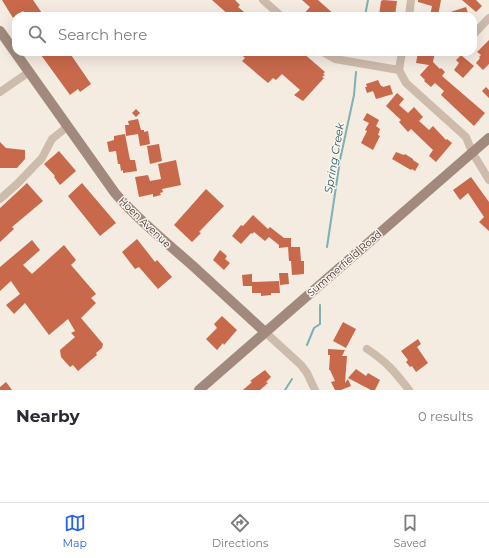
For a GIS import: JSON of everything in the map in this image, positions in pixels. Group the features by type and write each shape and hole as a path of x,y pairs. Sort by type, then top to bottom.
{"street":[{"path":"263,0 276,12"},
{"path":"410,12 411,0"},
{"path":"477,31 489,18"},
{"name":"Hoen Avenue","path":"0,31 12,48"},
{"name":"Hoen Avenue","path":"18,56 67,127 126,206 145,225 301,365 316,390"},
{"path":"330,56 335,59 399,70"},
{"path":"401,56 399,70 406,83 466,137 472,152 489,180"},
{"path":"0,92 29,72"},
{"path":"0,199 42,158 52,139 67,127"},
{"name":"Summerfield Road","path":"200,390 489,138"},
{"path":"367,349 383,360 396,373 409,390"}],"building":[{"path":"2,0 33,0 41,12 12,12 12,16"},
{"path":"212,0 235,0 240,5 238,7 244,12 226,12"},
{"path":"302,0 318,0 332,12 306,12 310,7"},
{"path":"418,0 441,0 439,12 431,12 432,6 418,2"},
{"path":"462,0 476,0 482,6 476,12"},
{"path":"381,1 397,1 396,12 379,12"},
{"path":"466,7 468,12 450,12"},
{"path":"489,40 489,64 483,70 476,63 481,55 477,52"},
{"path":"42,56 72,56 91,84 80,92 78,89 70,95"},
{"path":"243,56 307,56 325,72 323,74 325,75 303,101 294,95 300,90 282,74 276,80 273,78 268,83 242,61 245,58"},
{"path":"417,56 434,56 433,62 445,72 442,76 485,113 474,126 441,95 444,91 435,83 431,87 424,81 425,80 420,75 429,65 416,63"},
{"path":"462,56 474,66 463,78 454,70 459,63 456,60"},
{"path":"378,80 383,87 390,85 393,94 376,99 373,91 367,93 365,87 367,87 366,84"},
{"path":"486,87 489,90 489,98 482,91"},
{"path":"397,93 404,99 399,105 408,113 414,107 423,117 419,121 429,130 433,126 446,140 447,139 452,143 436,162 429,156 433,150 411,129 408,132 399,122 401,120 386,106"},
{"path":"136,109 140,113 136,117 132,113"},
{"path":"367,113 379,120 376,126 380,129 378,135 380,136 373,150 361,143 369,123 363,120"},
{"path":"138,119 141,130 144,130 144,132 148,131 150,144 140,146 138,134 126,136 125,125 129,125 128,121"},
{"path":"125,134 130,160 135,160 137,171 123,173 123,170 121,171 120,164 118,164 116,151 109,152 107,142 114,140 114,136"},
{"path":"0,142 6,148 25,150 25,159 17,168 0,168"},
{"path":"159,144 162,161 150,164 147,146"},
{"path":"59,151 76,171 60,185 54,177 55,176 44,164"},
{"path":"396,152 405,154 419,164 415,171 392,159"},
{"path":"176,160 181,185 162,189 163,192 160,193 161,195 153,197 153,194 139,197 135,177 148,175 150,181 161,179 158,164"},
{"path":"471,177 489,202 489,231 479,222 484,217 468,193 460,200 453,190"},
{"path":"27,183 43,201 12,227 14,229 0,242 0,208"},
{"path":"82,183 116,223 100,236 68,196"},
{"path":"206,189 224,206 199,232 201,233 192,242 174,225"},
{"path":"253,215 268,229 270,227 284,238 291,238 291,247 300,247 301,261 304,261 304,274 292,275 288,247 279,248 279,245 269,237 265,241 254,232 252,234 251,233 241,244 232,236 241,225 243,226"},
{"path":"137,239 155,262 157,260 172,277 158,289 139,267 135,269 122,252"},
{"path":"32,240 40,250 23,265 32,274 64,245 76,260 71,265 96,294 91,298 96,303 81,318 103,344 102,348 96,353 97,355 78,371 73,365 70,367 61,357 60,350 75,337 71,333 75,331 68,319 49,335 25,303 14,314 6,305 20,294 11,281 0,291 0,267"},
{"path":"220,250 227,256 225,259 230,263 224,270 213,260"},
{"path":"279,273 288,273 289,284 280,285"},
{"path":"252,274 252,282 279,281 280,293 271,293 271,295 261,296 261,293 252,293 252,286 243,286 242,275"},
{"path":"222,316 237,330 224,345 223,343 217,350 206,339 217,328 214,324"},
{"path":"343,322 356,329 346,348 333,341"},
{"path":"418,339 421,344 417,347 428,363 416,372 412,366 410,367 406,362 408,360 401,351"},
{"path":"328,349 345,350 342,356 347,356 345,383 348,379 351,386 341,390 335,390 331,382 335,381 329,370 330,355 328,355"},
{"path":"356,369 366,376 368,373 380,380 375,390 371,390 348,378"},
{"path":"265,370 271,377 266,382 268,383 260,390 243,390 252,382 250,381"},
{"path":"6,382 12,390 0,390 0,387"}],"waterway":[{"name":"Spring Creek","path":"366,12 368,0"},
{"name":"Spring Creek","path":"327,247 340,160 354,95 356,72"},
{"name":"Spring Creek","path":"307,345 314,328 320,324 320,305"},
{"name":"Spring Creek","path":"285,390 292,379"}]}
